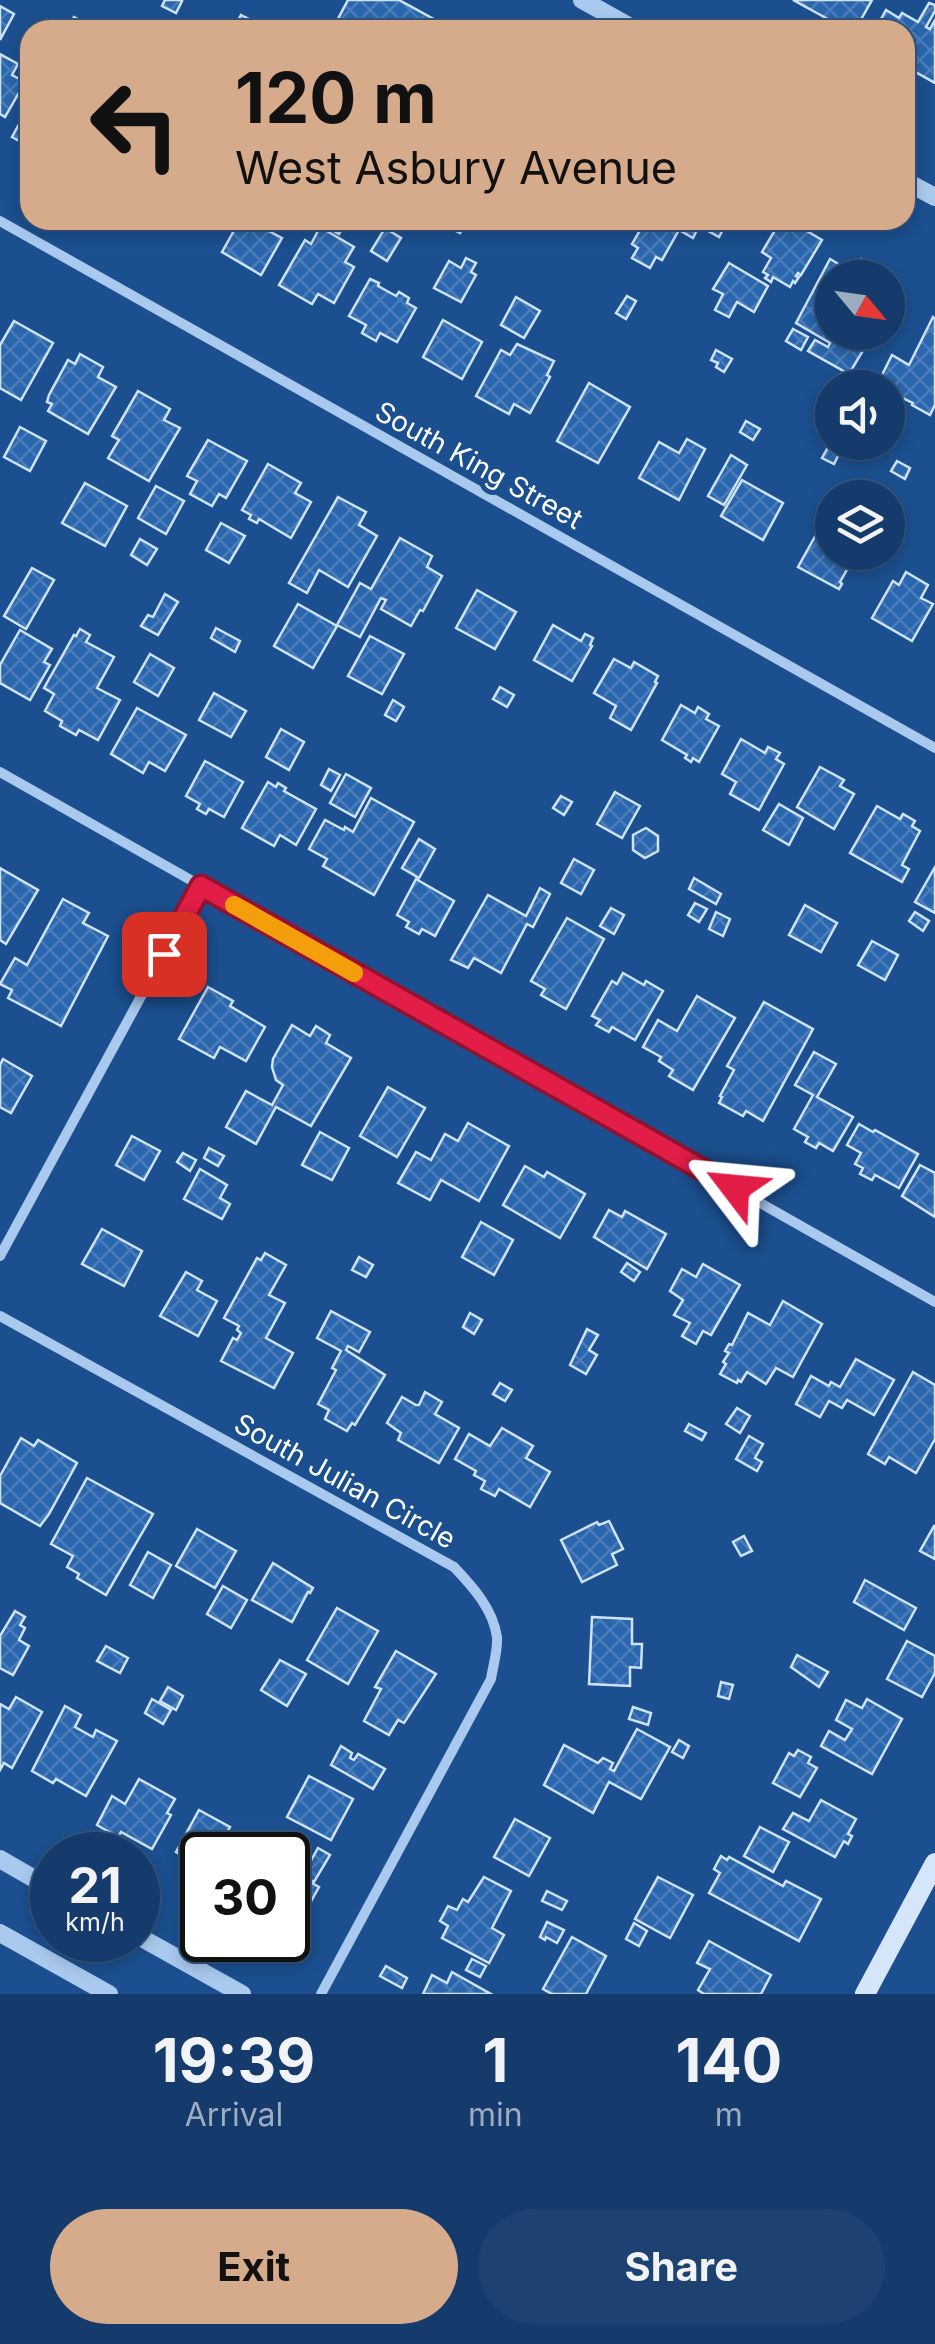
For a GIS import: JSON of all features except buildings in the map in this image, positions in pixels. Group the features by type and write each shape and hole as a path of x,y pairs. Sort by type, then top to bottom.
{"main road":[{"path":"865,1994 935,1862"}],"street":[{"path":"582,0 618,20"},
{"name":"South King Street","path":"0,221 935,748"},
{"path":"0,772 935,1302"},
{"path":"0,1256 201,886"},
{"name":"South Julian Circle","path":"0,1316 454,1567 478,1593 490,1617 498,1639 491,1679 321,1994"},
{"path":"0,1860 30,1877"},
{"path":"0,1933 109,1994"},
{"path":"160,1948 242,1994"}],"slow traffic":[{"path":"234,905 354,973"}],"route":[{"path":"164,954 201,886 735,1188"}]}
